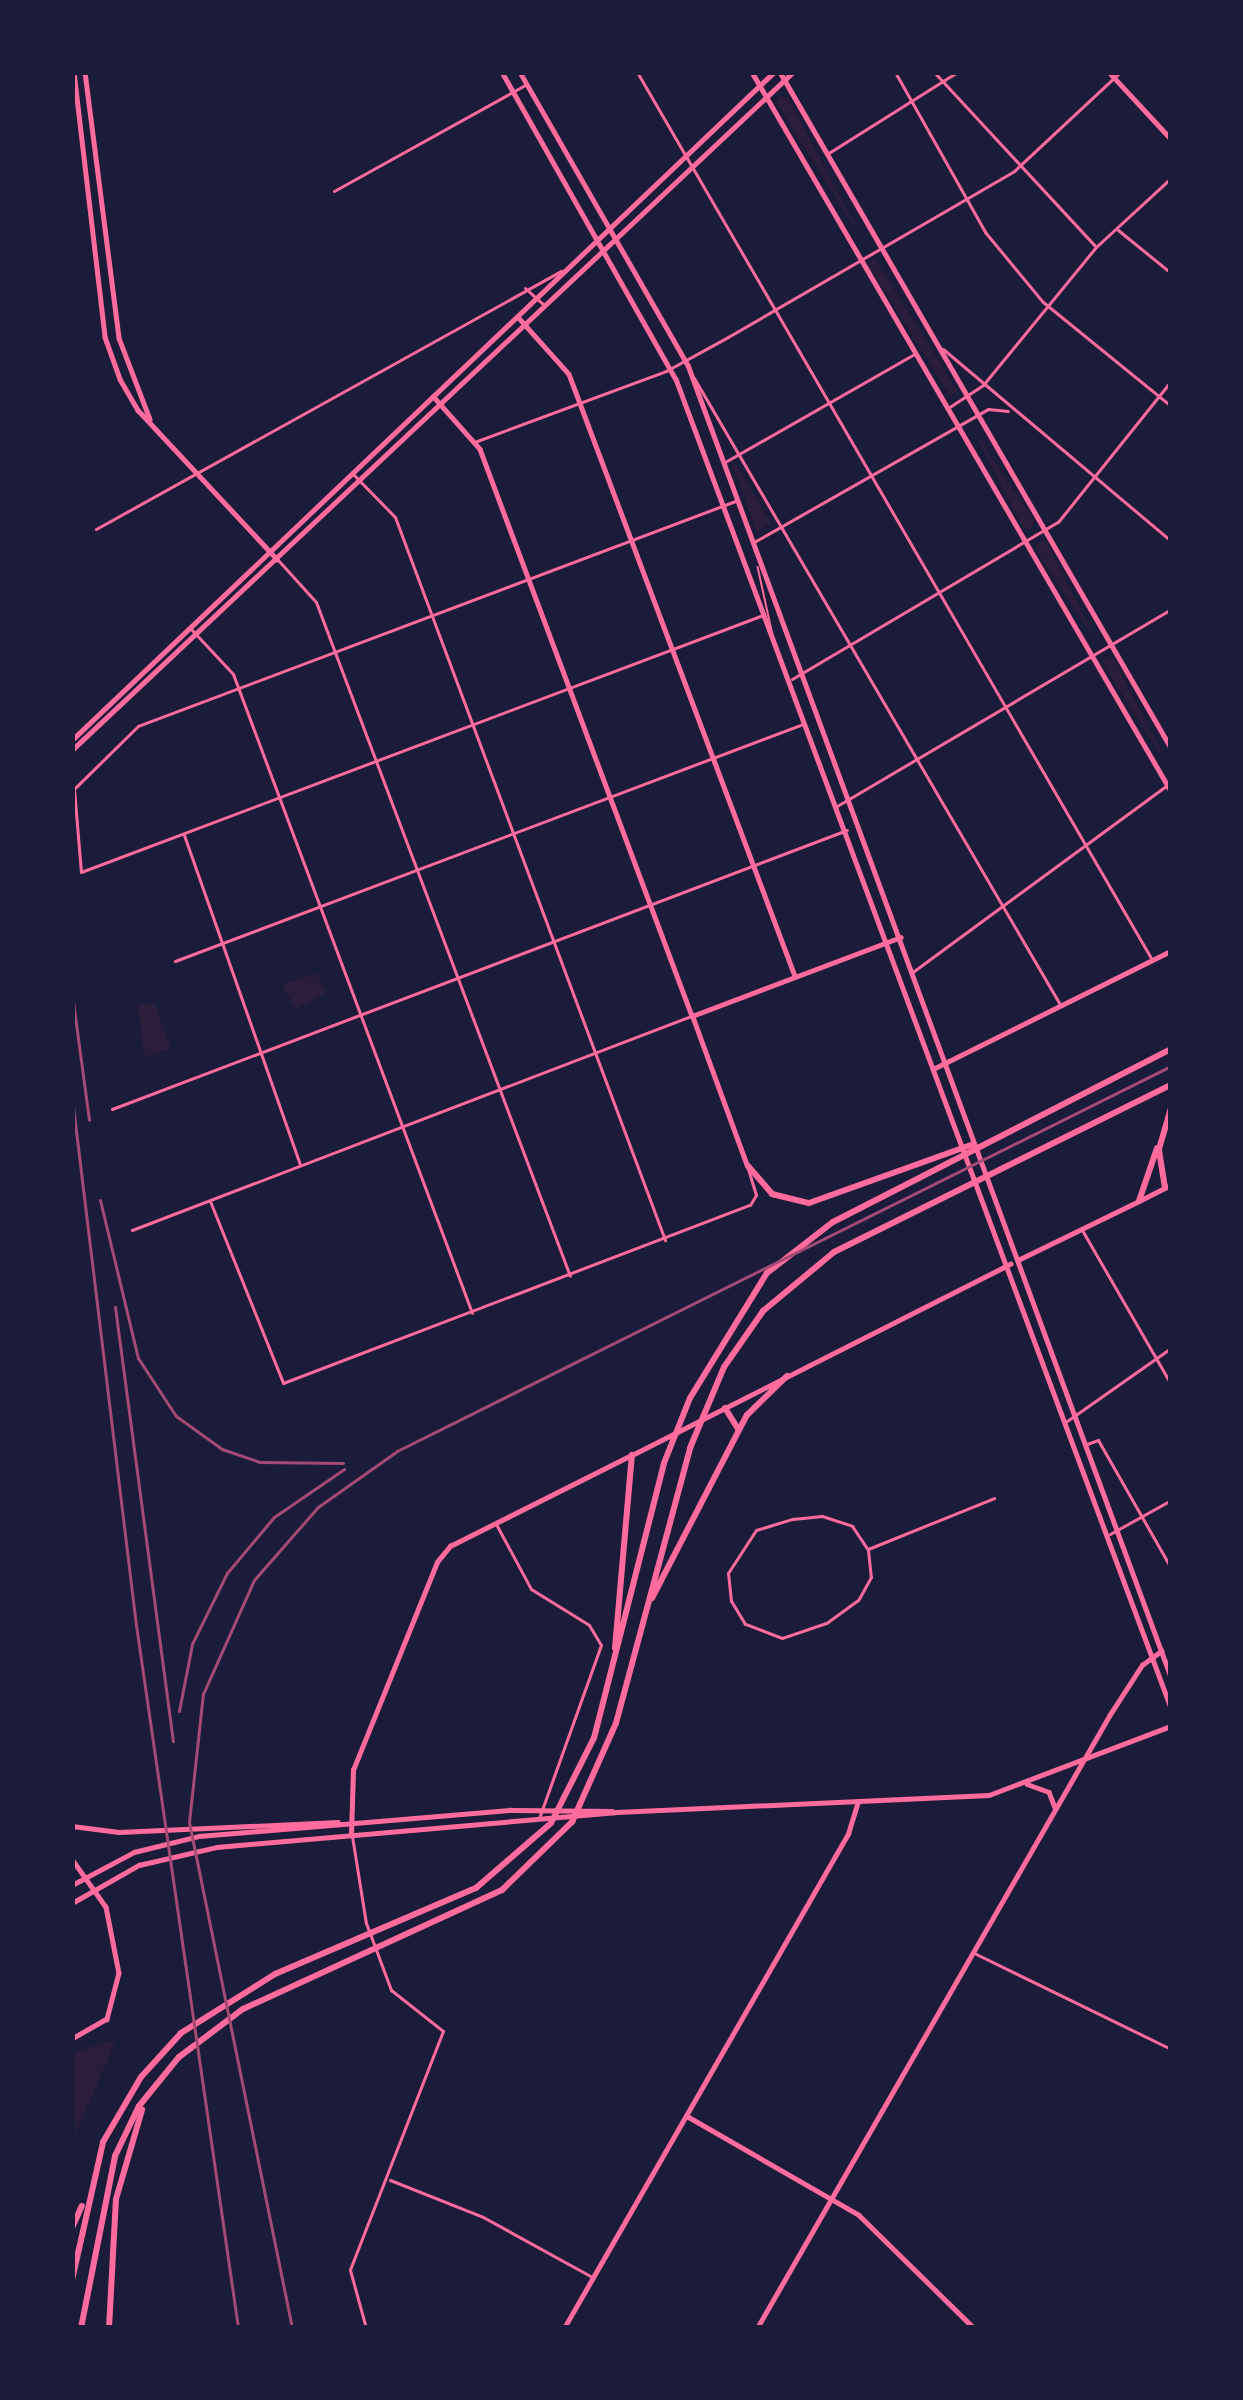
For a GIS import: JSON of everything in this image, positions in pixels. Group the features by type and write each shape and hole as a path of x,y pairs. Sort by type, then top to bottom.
{"highway":[{"path":"72,2280 86,2198 103,2142 141,2077 220,2003 498,1874 536,1841 568,1797 612,1672 664,1463 689,1398 734,1315 790,1251 833,1222 980,1143 1171,1049"},
{"path":"81,2328 105,2187 148,2095 179,2056 243,2009 502,1890 560,1838 586,1798 690,1448 712,1393 763,1311 812,1267 1171,1084"},
{"path":"1139,1201 1171,1108"},
{"path":"1160,1138 1168,1187"},
{"path":"748,1166 772,1194 809,1202 980,1143"},
{"path":"645,1612 738,1432 787,1376"},
{"path":"725,1408 738,1420 738,1432"},
{"path":"612,1672 632,1454"},
{"path":"109,2328 118,2183 148,2095"},
{"path":"72,2228 86,2198"}],"main road":[{"path":"74,72 105,338 127,392 195,474 277,559"},
{"path":"86,72 119,338 150,419"},
{"path":"502,72 671,368 1171,1708"},
{"path":"520,72 686,361 1171,1677"},
{"path":"752,72 1170,787"},
{"path":"72,740 777,72 1171,748"},
{"path":"72,749 793,72"},
{"path":"1111,75 1171,139"},
{"path":"518,316 566,367 795,976"},
{"path":"433,396 476,442 748,1166"},
{"path":"1170,787 1171,774"},
{"path":"692,1016 901,937"},
{"path":"935,1068 1171,951"},
{"path":"351,1834 353,1770 428,1581 450,1546 1168,1187"},
{"path":"757,2328 1083,1761 1151,1654 1161,1651"},
{"path":"74,1901 150,1861 217,1847 616,1812 989,1795 1171,1726"},
{"path":"1027,1784 1049,1792 1055,1808"},
{"path":"564,2328 848,1834 859,1802"},
{"path":"72,1886 145,1848 215,1834 350,1820 541,1809 616,1812"},
{"path":"72,1826 139,1831 338,1822"},
{"path":"72,1859 106,1906 119,1973 111,2012 72,2038"},
{"path":"686,2115 832,2198 890,2240 974,2328"}],"street":[{"path":"637,72 1152,960"},
{"path":"895,72 966,199 1047,306 1171,406"},
{"path":"934,72 1096,247"},
{"path":"827,154 913,104 956,72"},
{"path":"476,442 686,361 1021,165 1111,75 1120,72"},
{"path":"334,191 527,84"},
{"path":"948,408 983,385 1096,247 1171,178"},
{"path":"1116,229 1171,273"},
{"path":"96,529 523,288 566,271"},
{"path":"523,288 544,305"},
{"path":"937,344 1010,411 1171,541"},
{"path":"724,462 916,353"},
{"path":"690,371 1060,1006"},
{"path":"789,681 1044,530 1171,381"},
{"path":"754,542 958,425 1010,411"},
{"path":"352,473 395,517 665,1240"},
{"path":"738,500 130,732 73,793 81,872 764,614"},
{"path":"277,559 310,593 336,652 570,1276"},
{"path":"836,806 1171,609"},
{"path":"190,628 238,688 472,1313"},
{"path":"175,961 805,723"},
{"path":"914,971 1170,787"},
{"path":"112,1108 847,830"},
{"path":"183,833 301,1166"},
{"path":"132,1230 692,1016"},
{"path":"210,1201 284,1383 737,1211 756,1198 748,1166"},
{"path":"1168,1187 1171,1198"},
{"path":"1083,1228 1171,1384"},
{"path":"1066,1421 1171,1348"},
{"path":"1086,1444 1098,1440 1171,1568"},
{"path":"868,1550 994,1498"},
{"path":"1108,1535 1171,1500"},
{"path":"839,1519 868,1550 871,1577 859,1600 800,1634 754,1629 731,1601 729,1570 756,1530 839,1519"},
{"path":"495,1522 531,1589 589,1625 601,1645 538,1821"},
{"path":"351,1834 366,1923 391,1990 443,2031 349,2277 366,2328"},
{"path":"972,1953 1171,2049"},
{"path":"388,2180 483,2217 593,2278"}],"lane":[{"path":"759,557 773,638"}],"shaded area":[{"path":"780,96 788,98 867,247 777,104"},
{"path":"875,259 958,391 950,396 867,264"},
{"path":"971,426 1034,521 1031,529 1023,528"},
{"path":"736,464 771,523 757,532 733,466"},
{"path":"1038,541 1046,542 1099,645 1035,549"},
{"path":"1106,658 1114,659 1170,769 1103,665"},
{"path":"316,973 327,992 296,1009 282,985"},
{"path":"154,1003 171,1048 144,1057 138,1005"},
{"path":"115,2043 72,2142 72,2054"}],"railway":[{"path":"72,994 89,1120"},
{"path":"292,2328 189,1822 203,1694 254,1580 318,1507 397,1451 1171,1066"},
{"path":"72,1098 136,1625 238,2328"},
{"path":"100,1200 138,1358 176,1416 222,1449 259,1462 343,1463"},
{"path":"115,1307 173,1741"},
{"path":"179,1711 192,1644 227,1573 274,1517 344,1469"}]}
